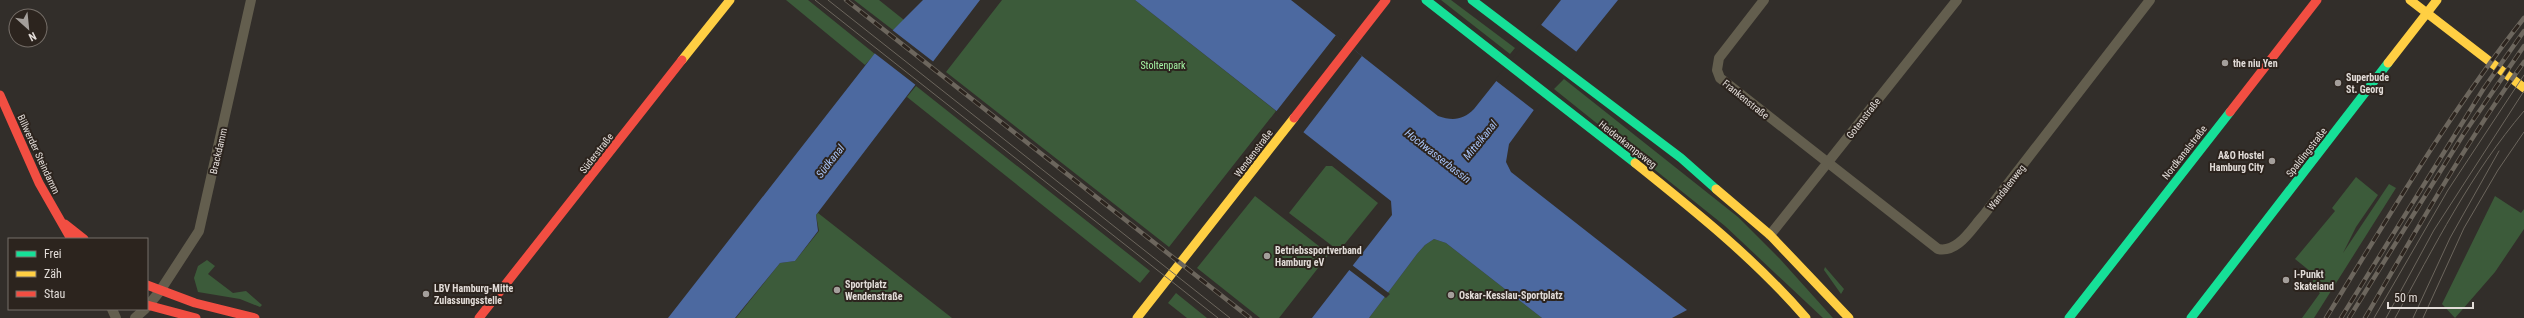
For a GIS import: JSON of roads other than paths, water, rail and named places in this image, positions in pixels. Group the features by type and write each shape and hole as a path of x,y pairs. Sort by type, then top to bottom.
{"main road":[{"name":"Süderstraße","path":"479,318 730,0"},
{"name":"Wendenstraße","path":"1137,318 1192,250 1286,126 1386,0"},
{"name":"Heidenkampsweg","path":"1426,0 1548,95 1733,244 1768,276 1806,318"},
{"path":"1472,0 1525,42 1567,70 1681,158 1770,235 1849,318"},
{"name":"Nordkanalstraße","path":"2069,318 2317,0"},
{"path":"2410,0 2524,88"},
{"name":"Spaldingstraße","path":"2191,318 2437,0"},
{"name":"Billwerder Steindamm","path":"0,95 36,177 70,238"},
{"name":"Billwerder Steindamm","path":"60,220 83,238"},
{"path":"148,286 160,292 255,318"},
{"path":"148,307 196,318"}],"street":[{"name":"Brackdamm","path":"148,306 160,292 196,235 203,218 251,0"},
{"name":"Frankenstraße","path":"1764,0 1719,58 1717,70 1720,78 1828,163"},
{"name":"Gotenstraße","path":"1770,235 1957,0"},
{"name":"Wandalenweg","path":"1828,163 1938,249 1954,247 1983,216 2150,0"},
{"name":"Brackdamm","path":"135,318 144,310"}],"water":[{"name":"Südkanal","path":"923,0 980,0 816,215 818,231 795,261 780,263 735,318 668,318 893,30"},
{"path":"1135,0 1291,0 1438,116 1453,119 1462,117 1474,109 1561,0 1618,0 1576,52 1509,144 1506,162 1511,172 1687,310 1672,318 1542,318 1446,243 1434,239 1425,245 1417,254 1369,318 1312,318 1392,215 1391,201"}],"tram line":[{"path":"815,0 1218,318"},
{"path":"828,0 1230,318"},
{"path":"2374,318 2448,190 2524,75"},
{"path":"2386,318 2434,230 2524,91"},
{"path":"2395,318 2470,185 2505,135 2524,111"},
{"path":"2423,318 2464,228 2498,170 2524,132"},
{"path":"2413,318 2450,238 2499,151"}],"railway":[{"path":"846,0 1250,318"},
{"path":"2326,318 2445,127 2524,18"},
{"path":"2341,318 2484,88 2524,31"},
{"path":"2349,318 2463,135 2524,46"},
{"path":"2365,318 2461,156 2481,124 2524,62"}],"place":[{"name":"the niu Yen","path":"2225,63"},
{"name":"Superbude St. Georg","path":"2338,83"},
{"name":"A&O Hostel Hamburg City","path":"2272,161"},
{"name":"Betriebssportverband Hamburg eV","path":"1267,256"},
{"name":"I-Punkt Skateland","path":"2286,280"},
{"name":"Sportplatz Wendenstraße","path":"837,290"},
{"name":"LBV Hamburg-Mitte Zulassungsstelle","path":"426,294"},
{"name":"Oskar-Kesslau-Sportplatz","path":"1451,295"}],"park label":[{"name":"Stoltenpark","path":"1163,65"}],"water label":[{"name":"Mittelkanal","path":"1480,140"},
{"name":"Hochwasserbassin","path":"1438,156"}]}
